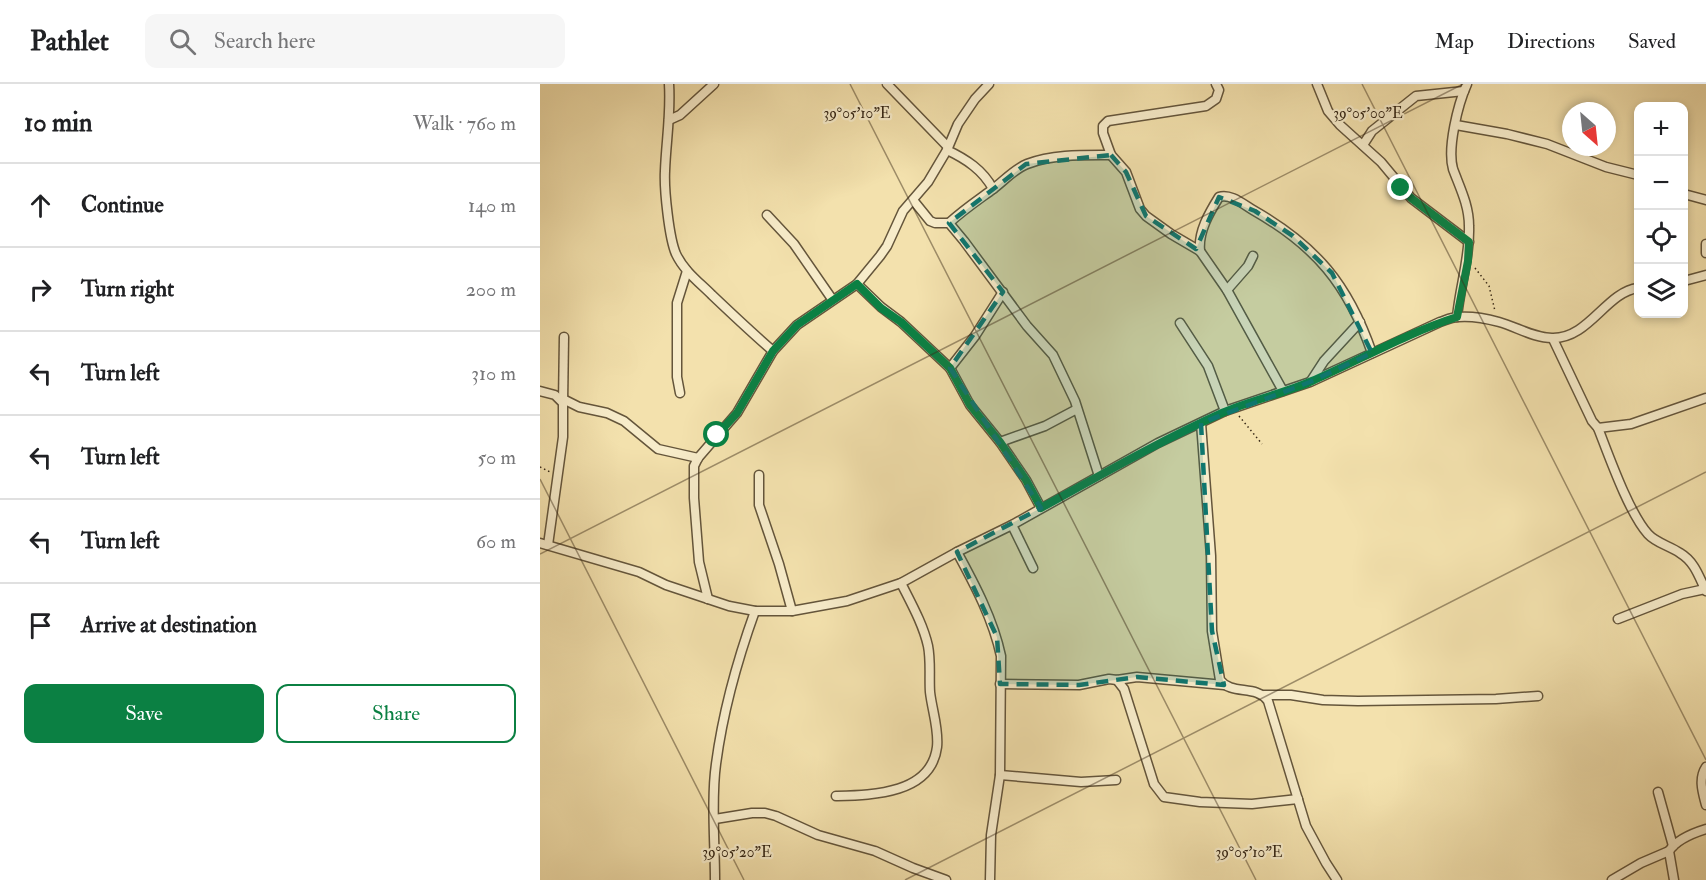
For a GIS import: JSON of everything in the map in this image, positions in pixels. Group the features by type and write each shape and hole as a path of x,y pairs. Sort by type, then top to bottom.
{"street":[{"path":"669,84 669,120 664,173 669,222 675,252 687,271 742,325 773,351"},
{"path":"669,120 680,115 714,84"},
{"path":"887,84 947,148 985,174 993,189"},
{"path":"708,599 699,562 694,498 694,466 698,458 737,413 773,351 797,325 857,284 887,246 903,211 928,182 964,116 989,84"},
{"path":"1216,84 1219,90 1216,99 1206,106 1108,121 1103,126 1103,133 1111,155 1126,172 1140,209 1171,234 1200,251 1227,290 1283,392"},
{"path":"1317,84 1328,111 1340,125 1381,162 1411,198 1469,242"},
{"path":"1427,84 1431,94"},
{"path":"1363,145 1372,132 1416,96 1466,88 1456,125 1451,157 1467,205 1469,242 1468,261 1457,317"},
{"path":"1456,125 1547,144 1606,167 1634,174"},
{"path":"913,200 930,221 949,223 967,206 993,189 1014,171 1039,160 1111,155"},
{"path":"1200,251 1199,242 1212,207 1219,197 1223,195 1230,197 1293,236 1323,262 1332,273 1360,322 1372,352"},
{"path":"1688,196 1706,200"},
{"path":"767,215 794,244 832,299"},
{"path":"949,223 1027,326 1053,355 1077,409 1099,476"},
{"path":"1706,244 1706,253"},
{"path":"1227,290 1248,266 1253,256"},
{"path":"680,393 677,377 677,303 687,271"},
{"path":"1688,280 1706,275"},
{"path":"857,284 950,368 970,405 1000,442 1026,480 1041,508"},
{"path":"564,337 563,437 544,544 639,572 666,585 729,606 755,611 792,611 847,601 901,583 1012,525 1158,443 1228,410 1311,382 1440,322 1457,317 1498,321 1537,336 1553,339 1585,326 1620,296 1634,290"},
{"path":"950,368 975,336 1003,292"},
{"path":"1311,382 1324,361 1360,322"},
{"path":"1180,323 1208,366 1228,410"},
{"path":"1553,339 1592,422 1598,428 1643,528 1650,536 1681,553 1693,563 1705,590 1682,594 1618,619"},
{"path":"540,391 555,395 579,407 608,413 624,421 658,449 698,458"},
{"path":"1598,428 1631,424 1706,398"},
{"path":"1000,442 1045,426 1077,409"},
{"path":"1201,423 1211,556 1212,631 1218,674 1224,685"},
{"path":"759,475 759,505 792,611"},
{"path":"1012,525 1033,568"},
{"path":"957,552 982,599 997,637 1001,656 1000,775 991,835 990,880"},
{"path":"836,796 858,796 900,789 917,781 925,774 937,748 928,647 922,626 901,583"},
{"path":"715,880 716,766 725,712 739,656 755,611"},
{"path":"1000,684 1079,686 1109,679 1137,677 1224,685 1236,690 1264,695 1291,695 1358,702 1508,699 1538,696"},
{"path":"1117,680 1124,689 1154,784 1164,797 1241,804 1298,799"},
{"path":"1264,695 1268,701 1306,826 1337,880"},
{"path":"1706,767 1701,780 1706,805"},
{"path":"1000,775 1081,782 1116,780"},
{"path":"1658,792 1671,848 1674,880"},
{"path":"715,819 752,813 776,816 818,835 875,851 946,880"},
{"path":"1612,880 1641,862 1671,848 1686,837 1706,829"}],"path":[{"path":"1468,261 1489,286 1498,321"},
{"path":"1228,410 1262,444"}],"highlighted area":[{"path":"1111,155 1126,172 1146,216 1196,249 1219,197 1255,211 1293,236 1332,273 1372,353 1310,382 1201,423 1212,631 1224,685 1137,677 1079,685 1000,684 997,637 957,552 1041,508 950,368 1003,292 949,223 1026,164"}],"route":[{"path":"717,435 737,413 773,351 797,325 857,284 950,368 970,405 1000,442 1026,480 1041,508 1158,443 1225,411 1311,382 1372,352 1440,322 1457,317 1468,261 1469,242 1401,188"}]}
